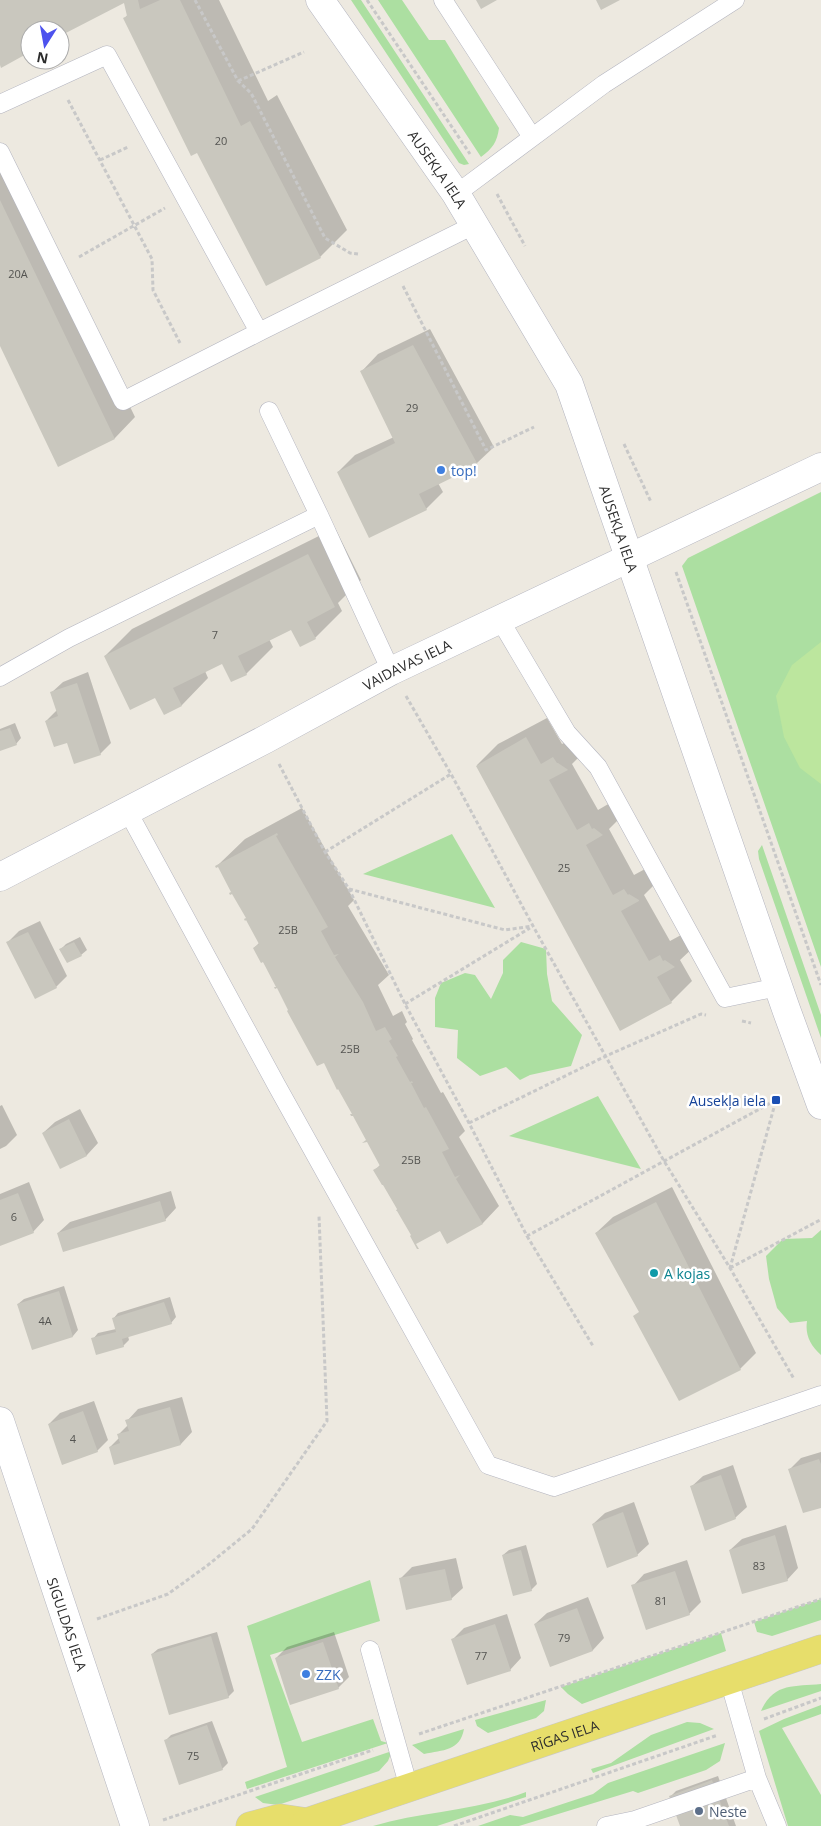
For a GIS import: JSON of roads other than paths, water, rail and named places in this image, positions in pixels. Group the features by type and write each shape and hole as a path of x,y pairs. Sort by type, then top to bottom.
{"main road":[{"name":"RĪGAS IELA","path":"250,1826 280,1818 305,1825 821,1648"}],"street":[{"name":"AUSEKĻA IELA","path":"320,0 456,194 569,384 631,558 778,987 819,1095"},
{"name":"VAIDAVAS IELA","path":"0,877 266,739 391,671 821,467"},
{"name":"SIGULDAS IELA","path":"0,1421 135,1826"}],"lane":[{"path":"443,0 532,137"},
{"path":"456,194 604,84 735,0"},
{"path":"0,103 107,55 259,332"},
{"path":"0,152 123,401 474,225"},
{"path":"269,410 391,671"},
{"path":"0,677 69,638 319,515"},
{"path":"500,620 567,733 598,767 725,998 778,987"},
{"path":"128,810 282,1094 488,1465 554,1486 813,1397"},
{"path":"370,1650 409,1788"},
{"path":"730,1680 757,1778 777,1826"},
{"path":"606,1826 636,1823 757,1778"}],"place":[{"name":"top!","path":"441,470"},
{"name":"Ausekļa iela","path":"776,1100"},
{"name":"A kojas","path":"654,1273"},
{"name":"ZZK","path":"306,1674"},
{"name":"Neste","path":"699,1811"}]}
